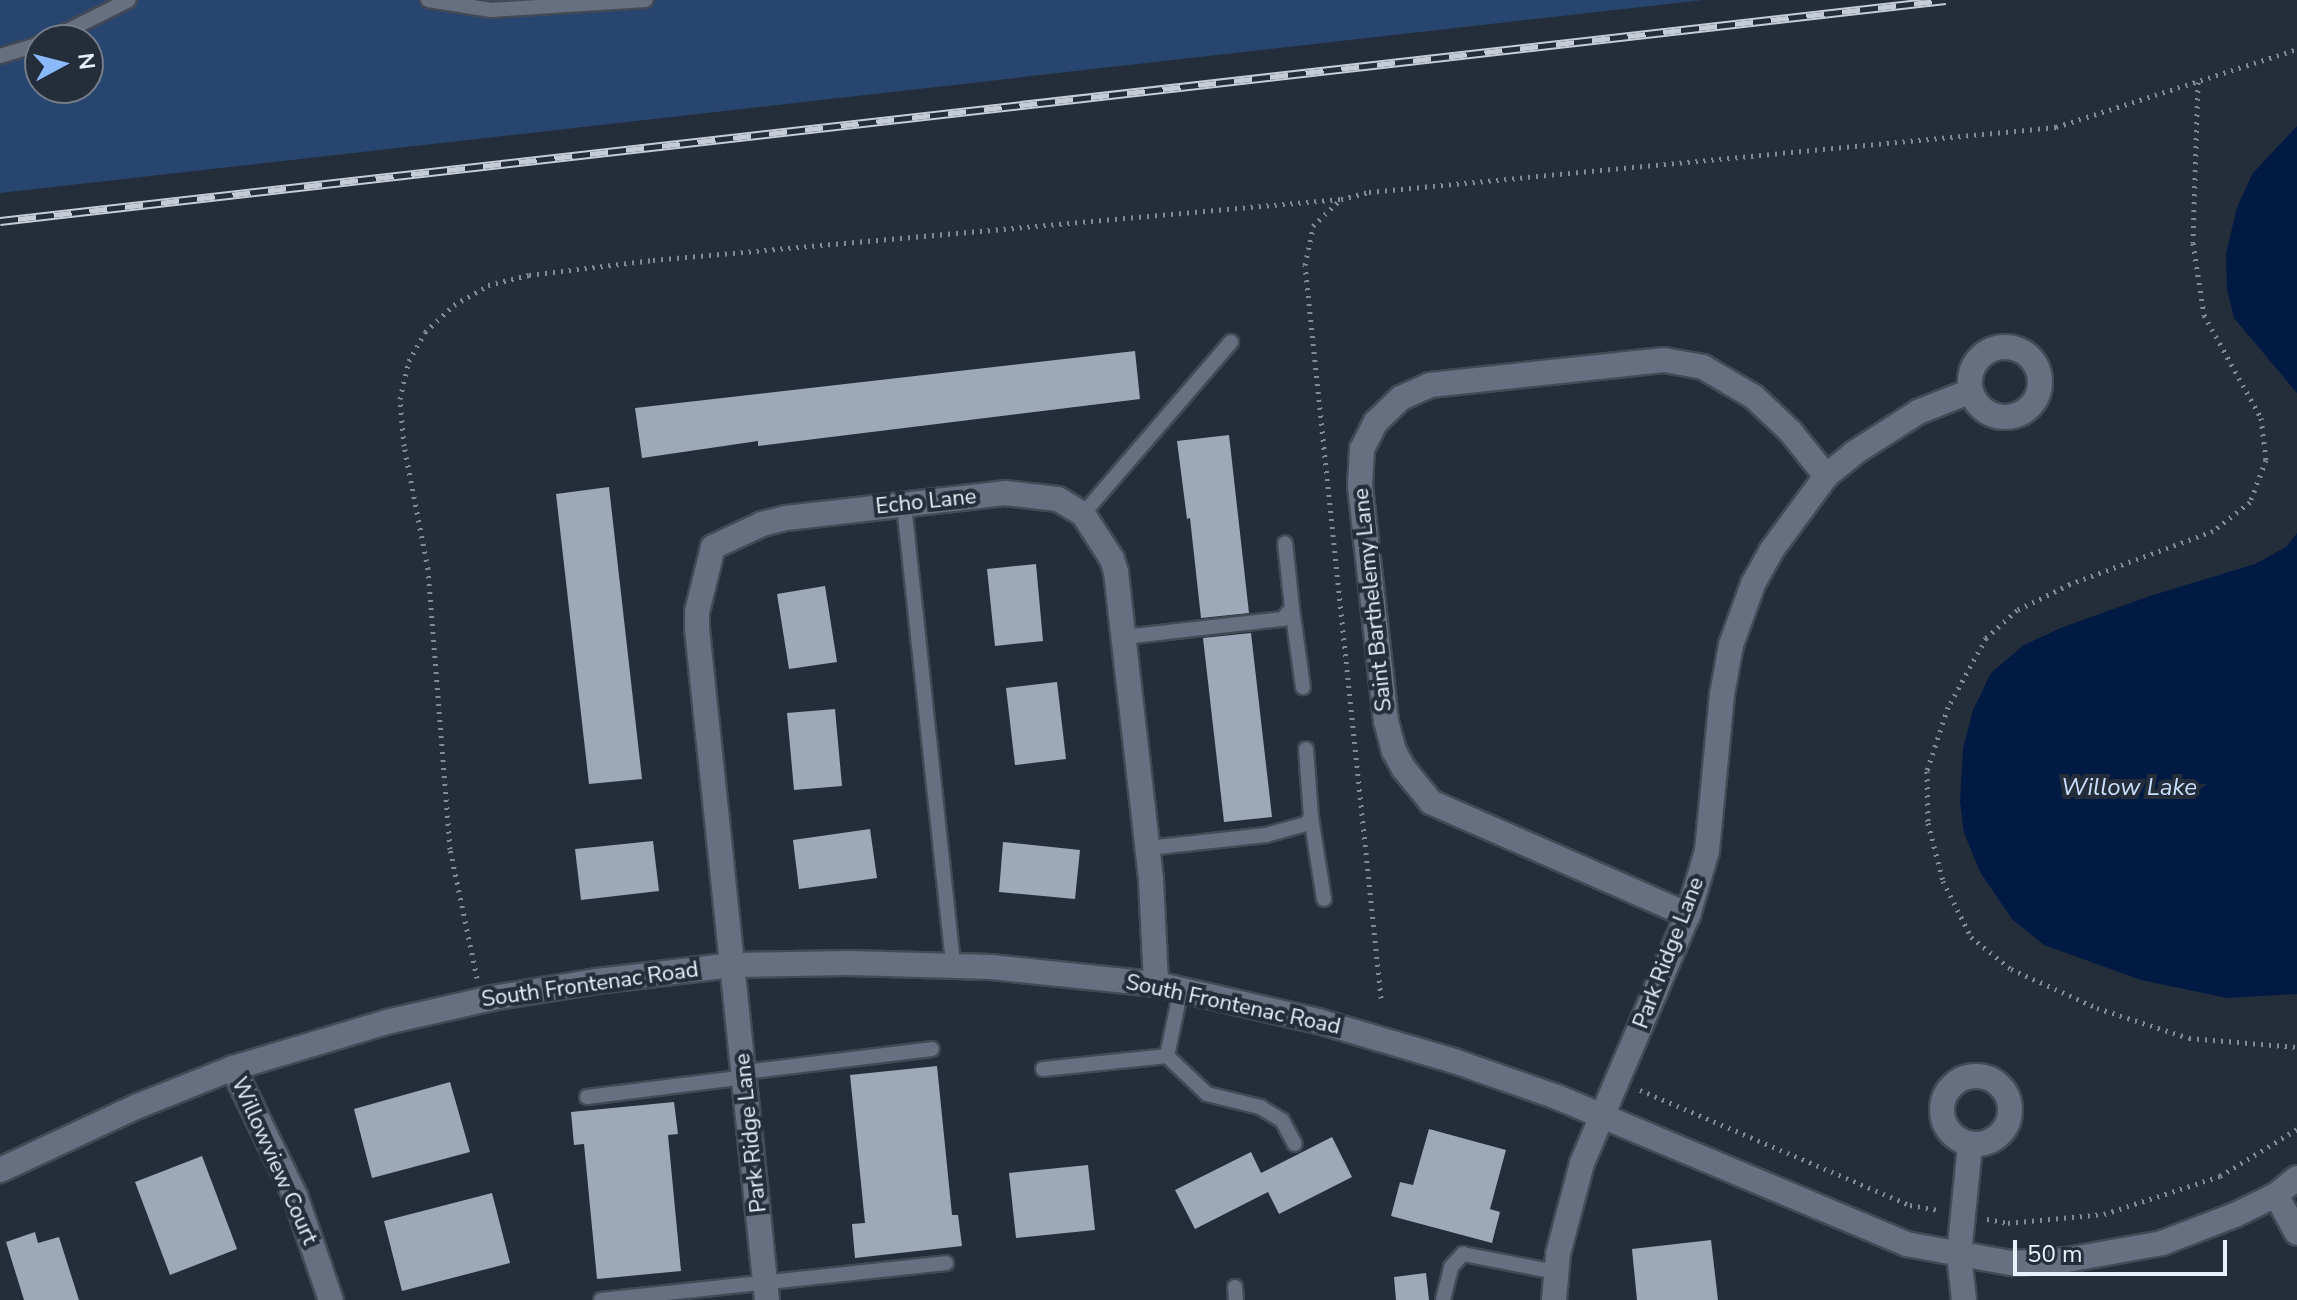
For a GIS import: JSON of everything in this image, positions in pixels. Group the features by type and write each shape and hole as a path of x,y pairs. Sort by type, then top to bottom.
{"street":[{"name":"Saint Barthelemy Lane","path":"1688,915 1431,802 1404,769 1394,751 1386,721 1360,486 1362,449 1376,422 1401,398 1430,385 1664,360 1703,367 1754,397 1790,431 1826,476"},
{"name":"Park Ridge Lane","path":"1554,1300 1566,1215 1582,1163 1604,1118 1688,915 1707,851 1722,695 1740,618 1771,551 1826,476 1864,445 1918,412 1971,391"},
{"name":"Echo Lane","path":"734,965 697,628 697,612 713,547 762,524 786,518 904,505 1029,494 1058,499 1083,514"},
{"path":"1083,514 1112,559 1148,848 1156,984"},
{"name":"South Frontenac Road","path":"0,1170 125,1111 233,1068 351,1032 482,1001 597,981 734,965 953,966 1156,984 1181,989 1383,1038 1557,1097 1906,1244 2011,1263 2067,1260 2120,1252 2200,1230 2276,1195 2297,1178"},
{"name":"Park Ridge Lane","path":"734,965 767,1292"},
{"name":"Willowview Court","path":"233,1068 296,1198 331,1300"},
{"path":"1964,1300 1959,1255 1970,1144"},
{"path":"2276,1195 2297,1233"}],"lane":[{"path":"81,24 129,0"},
{"path":"428,0 491,10 646,0"},
{"path":"0,56 24,49"},
{"path":"1083,514 1231,342"},
{"path":"904,505 953,966"},
{"path":"1285,543 1303,687"},
{"path":"1124,637 1273,622 1283,619 1292,608"},
{"path":"1306,749 1311,817 1324,899"},
{"path":"1148,848 1298,829 1311,817"},
{"path":"1167,1056 1181,989"},
{"path":"587,1097 932,1049"},
{"path":"1043,1069 1167,1056 1207,1094 1260,1107 1282,1120 1295,1144"},
{"path":"1443,1300 1451,1267 1463,1254 1556,1272"},
{"path":"601,1300 767,1292 946,1263"}],"path":[{"path":"2297,49 2198,82 2193,243 2204,315 2237,380 2261,418 2266,460 2250,502 2213,531 2070,584 2017,610 1986,638 1978,652 1948,707 1927,771 1928,823 1943,881 1971,937 2011,969 2097,1008 2189,1038 2297,1047"},
{"path":"482,1001 450,849 428,569 404,446 400,399 409,361 425,332 454,305 488,285 529,275 1342,199"}],"shaded area":[{"path":"0,0 1703,0 0,193"}],"water":[{"path":"2297,126 2297,393 2234,318 2227,289 2226,254 2237,207 2253,173"},
{"name":"Willow Lake","path":"2297,533 2297,994 2227,998 2141,980 2044,945 2012,919 1980,872 1964,833 1960,802 1963,748 1973,710 1991,673 2024,645 2063,627 2255,564 2286,547"}],"building":[{"path":"1135,351 1140,399 758,446 758,441 642,458 635,408"},
{"path":"1229,435 1249,613 1201,618 1190,518 1187,519 1177,441"},
{"path":"609,487 642,779 589,784 556,494"},
{"path":"1036,564 1043,641 995,646 987,569"},
{"path":"825,586 837,662 789,669 777,594"},
{"path":"1251,633 1272,817 1224,822 1203,638"},
{"path":"1057,682 1066,759 1015,765 1006,688"},
{"path":"835,709 842,786 794,790 787,713"},
{"path":"870,829 877,878 799,889 793,840"},
{"path":"653,841 659,891 581,900 575,849"},
{"path":"1003,842 1080,850 1075,899 999,892"},
{"path":"937,1066 952,1215 958,1215 962,1246 855,1258 852,1224 865,1223 850,1075"},
{"path":"450,1082 470,1152 372,1178 354,1109"},
{"path":"674,1102 678,1134 668,1135 681,1271 597,1279 584,1144 574,1145 571,1112"},
{"path":"1429,1129 1506,1150 1490,1209 1500,1212 1492,1243 1391,1216 1400,1182 1413,1185"},
{"path":"1332,1137 1352,1177 1279,1214 1268,1192 1195,1229 1175,1190 1251,1152 1261,1173"},
{"path":"202,1156 237,1249 170,1275 135,1182"},
{"path":"1088,1165 1095,1230 1016,1238 1009,1173"},
{"path":"492,1193 510,1263 402,1291 384,1221"},
{"path":"35,1232 38,1243 59,1237 79,1300 24,1300 6,1242"},
{"path":"1711,1240 1718,1300 1637,1300 1632,1249"},
{"path":"1426,1273 1429,1300 1396,1300 1394,1277"}],"railway":[{"path":"0,221 1945,0"}]}
